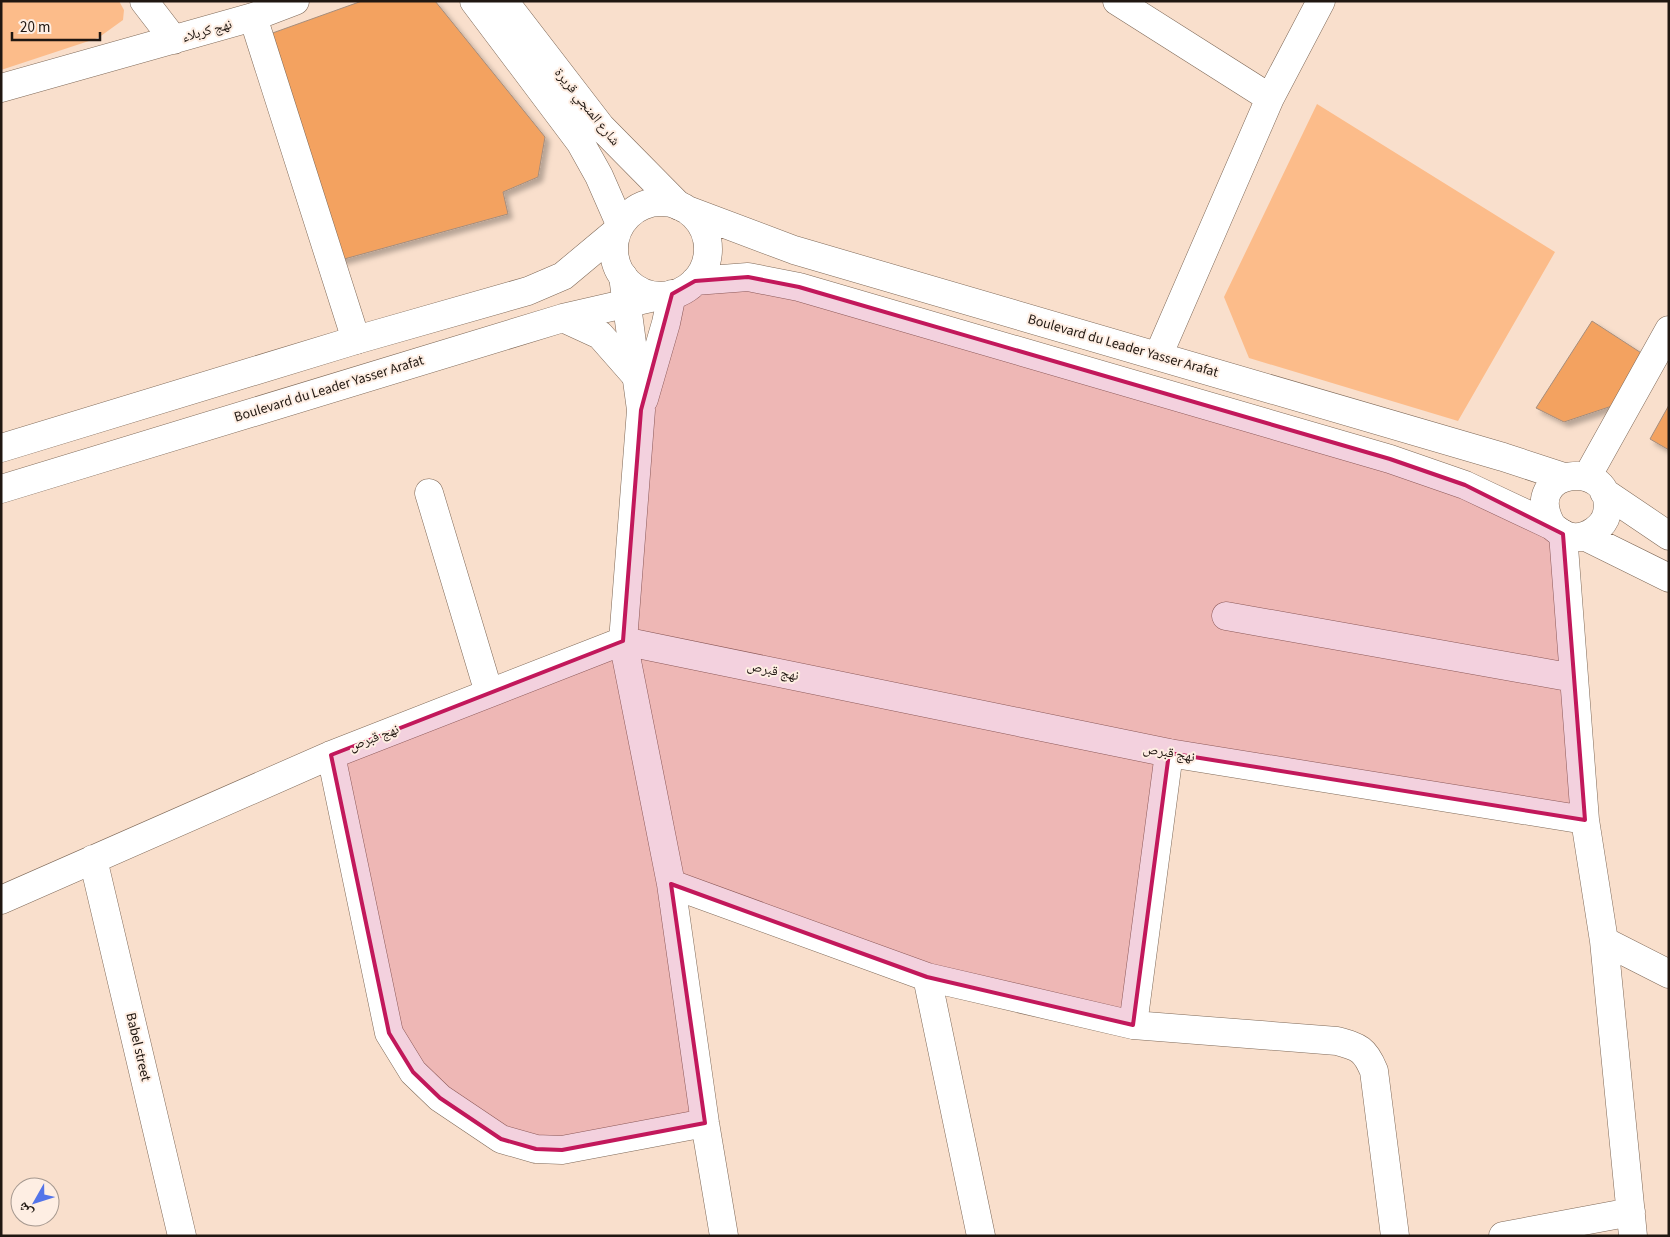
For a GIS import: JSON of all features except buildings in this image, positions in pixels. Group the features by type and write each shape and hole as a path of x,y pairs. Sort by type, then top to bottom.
{"street":[{"path":"144,1 174,40"},
{"name":"نهج كربلاء","path":"1,88 253,17 295,1"},
{"name":"شارع المنجي قريرة","path":"474,1 580,142 599,176 619,227"},
{"name":"شارع المنجي قريرة","path":"504,1 601,127 682,207"},
{"path":"1158,356 1270,98 1320,1"},
{"path":"1118,2 1270,98"},
{"path":"253,17 356,340"},
{"path":"1,448 356,340 528,291 563,276 640,206 653,202 666,202 682,207 695,218 703,229 707,242 707,256 703,269 676,290 641,410 623,641 671,884 704,1123 724,1236"},
{"name":"Boulevard du Leader Yasser Arafat","path":"682,207 794,250 1585,482 1669,536"},
{"path":"619,227 614,246 616,262 624,289 641,410"},
{"name":"Boulevard du Leader Yasser Arafat","path":"1,489 563,318 624,289 676,290 748,277 799,287 1390,459 1465,485 1669,578"},
{"path":"563,318 600,335 636,376"},
{"path":"1585,482 1669,330"},
{"path":"1585,482 1607,503 1607,514 1602,524 1594,531 1566,532 1546,516 1545,504 1548,493 1554,484 1585,482"},
{"path":"429,493 488,694"},
{"path":"1503,1236 1632,1224 1604,941 1586,820 1574,678 1566,532"},
{"path":"1226,616 1574,678"},
{"name":"نهج قبرص","path":"1,900 331,755 623,641 1169,754 1586,820"},
{"path":"1134,1025 1169,754"},
{"path":"331,755 389,1033 413,1072 440,1098 501,1139 536,1149 562,1150 704,1123"},
{"name":"Babel street","path":"93,859 182,1236"},
{"path":"671,884 927,977 1134,1025 1337,1041 1353,1046 1368,1056 1374,1071 1394,1236"},
{"path":"1604,941 1669,974"},
{"path":"927,977 981,1236"}],"highlighted area":[{"path":"748,277 799,287 1390,459 1465,485 1563,534 1585,820 1169,753 1133,1025 927,977 671,884 705,1123 562,1150 536,1149 501,1139 440,1098 413,1072 389,1033 331,755 623,641 641,410 672,294 695,281"}],"shaded area":[{"path":"3,1 119,1 124,10 123,20 98,38 1,70 1,3"},
{"path":"1317,104 1555,252 1458,421 1249,358 1224,297"}]}
